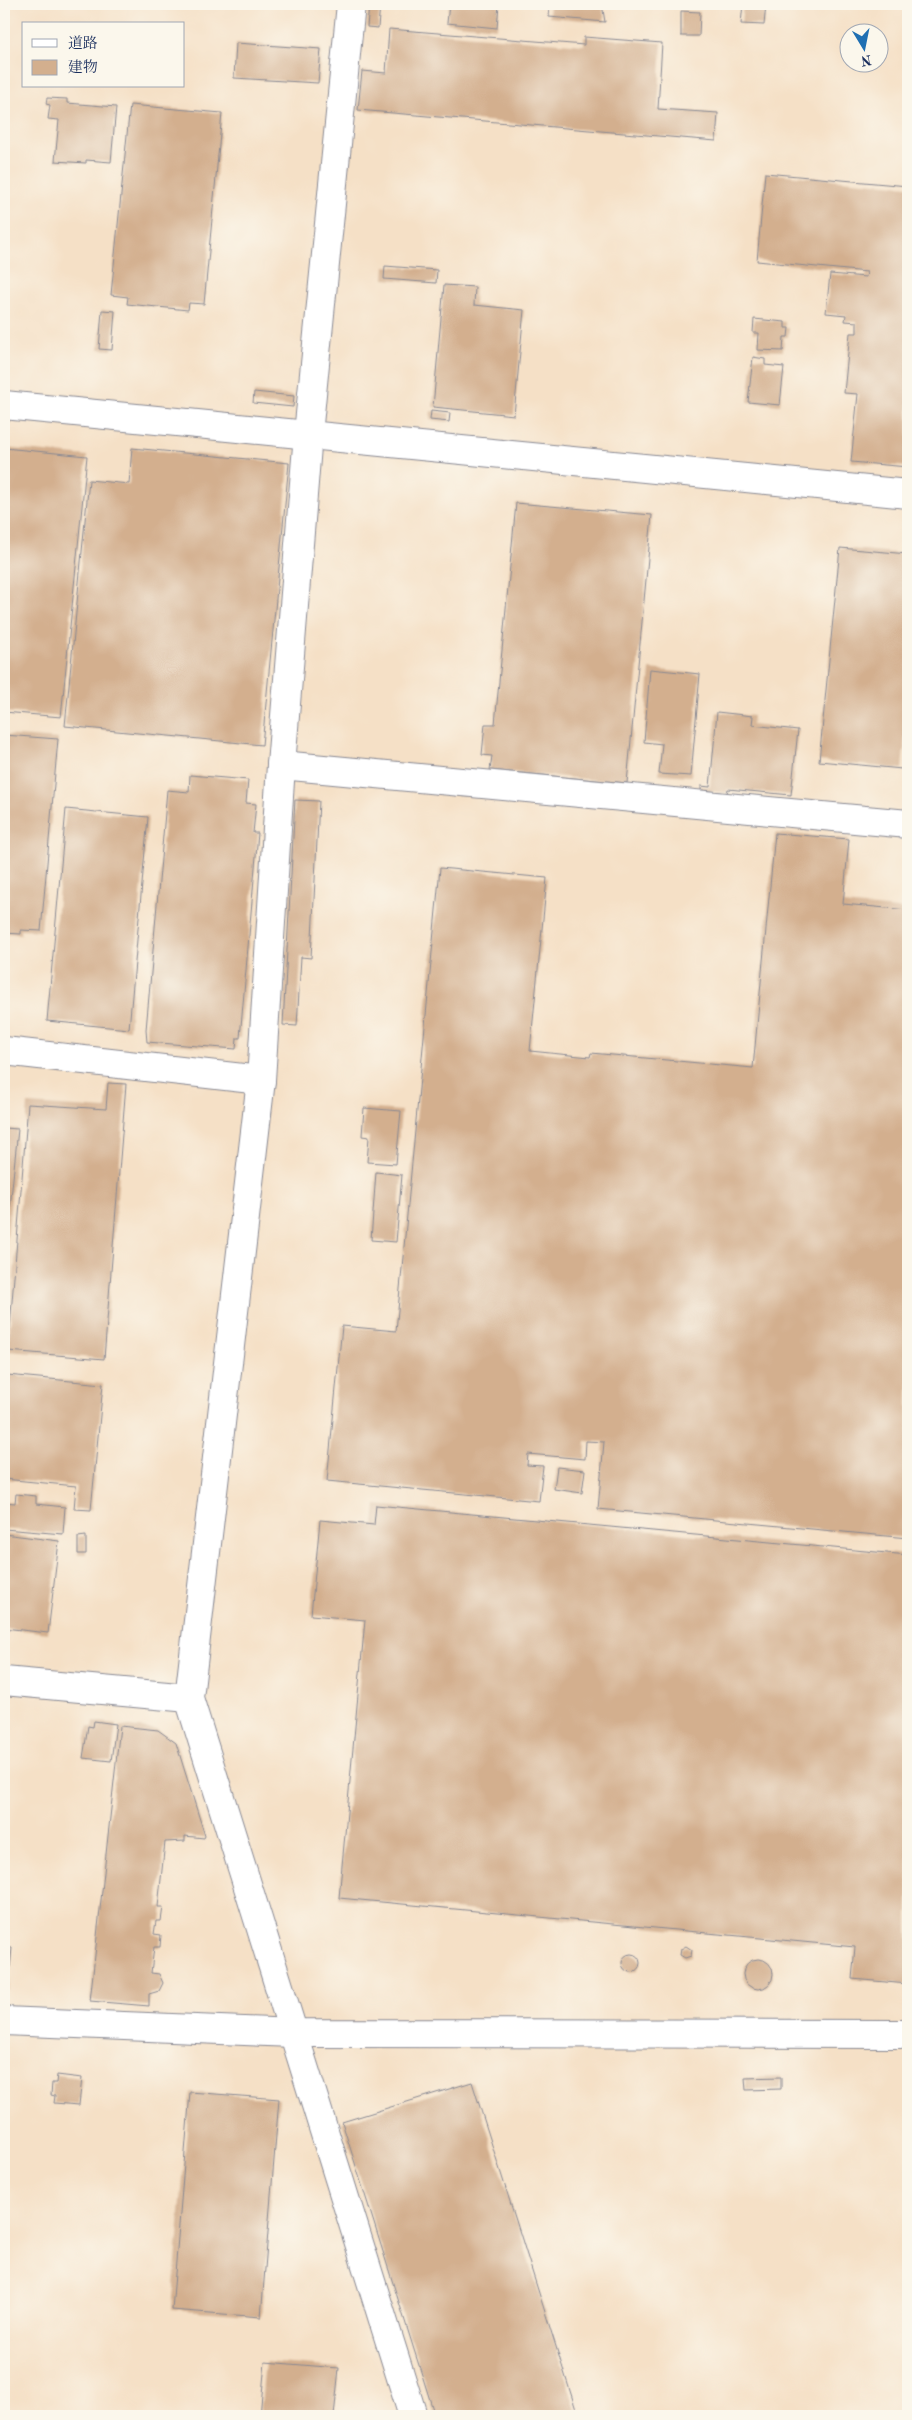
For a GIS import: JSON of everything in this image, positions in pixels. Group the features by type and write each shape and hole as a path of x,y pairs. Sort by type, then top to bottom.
{"street":[{"path":"351,4 308,434 281,765 261,1080 189,1698 413,2416"},
{"path":"4,405 908,494"},
{"path":"281,765 908,824"},
{"path":"4,1051 261,1080"},
{"path":"4,1681 189,1698"},
{"path":"4,2021 293,2032 908,2034"}],"building":[{"path":"369,4 380,4 378,28 367,27"},
{"path":"449,4 499,4 497,28 447,23"},
{"path":"550,4 602,4 605,22 549,17"},
{"path":"676,4 698,4 698,7 676,6"},
{"path":"743,4 766,4 764,25 741,24"},
{"path":"681,11 700,12 699,36 681,36"},
{"path":"389,29 584,45 584,37 662,43 658,109 718,113 716,141 358,110 362,71 386,73"},
{"path":"236,43 321,49 318,83 234,78"},
{"path":"47,98 67,99 67,103 116,107 111,162 86,160 86,163 55,161 59,120 48,119 50,105 46,104"},
{"path":"130,105 222,113 204,304 189,303 188,310 127,304 128,297 111,295"},
{"path":"765,173 908,186 908,467 851,462 858,394 844,393 850,333 857,333 857,322 845,321 846,315 826,313 830,274 866,277 867,272 757,261"},
{"path":"385,266 437,270 436,283 384,279"},
{"path":"444,285 475,287 474,305 524,310 514,415 433,407"},
{"path":"102,310 115,311 112,350 99,349"},
{"path":"754,319 785,322 785,328 789,328 788,337 784,337 783,351 758,350 759,333 753,333"},
{"path":"753,357 765,359 765,365 784,367 780,405 748,402"},
{"path":"254,392 294,396 293,407 253,403"},
{"path":"431,411 450,413 449,422 430,420"},
{"path":"4,448 87,456 61,717 4,712"},
{"path":"132,448 289,463 262,745 65,726 89,480 129,484"},
{"path":"516,503 652,515 627,783 490,770 492,756 482,755 485,724 495,724"},
{"path":"840,548 908,554 908,708 902,769 819,761"},
{"path":"650,669 700,674 691,776 659,774 662,744 644,742"},
{"path":"717,712 753,716 752,725 798,730 791,795 728,789 727,793 701,790 701,786 710,787"},
{"path":"4,735 58,739 41,931 21,930 21,934 4,933"},
{"path":"190,775 248,780 246,803 256,804 253,833 258,833 240,1038 237,1038 236,1049 147,1042 146,1030 167,790 189,792"},
{"path":"295,800 319,801 311,958 301,957 297,1026 283,1025"},
{"path":"66,809 148,817 129,1029 47,1021"},
{"path":"775,833 849,839 843,904 908,910 908,1538 598,1509 604,1442 586,1441 585,1459 528,1454 527,1465 543,1466 539,1501 327,1481 342,1326 396,1331 440,868 547,878 530,1051 590,1057 591,1053 753,1068"},
{"path":"108,1083 126,1084 104,1359 8,1351 28,1104 106,1109"},
{"path":"364,1108 401,1111 396,1164 367,1162 369,1137 362,1136"},
{"path":"4,1128 18,1129 5,1258 4,1258"},
{"path":"376,1172 402,1175 396,1242 371,1240"},
{"path":"7,1375 103,1384 91,1510 74,1509 76,1486 4,1479 4,1411"},
{"path":"557,1467 585,1470 582,1493 554,1489"},
{"path":"16,1494 36,1496 36,1504 65,1507 63,1534 4,1529 4,1502 15,1503"},
{"path":"376,1505 908,1555 908,1984 852,1979 855,1947 339,1898 365,1620 311,1615 320,1520 374,1525"},
{"path":"4,1534 59,1541 48,1633 4,1628"},
{"path":"86,1536 86,1554 78,1554 78,1537"},
{"path":"94,1721 116,1724 111,1761 83,1758 88,1726 93,1727"},
{"path":"120,1726 158,1730 176,1743 205,1836 204,1838 185,1836 185,1841 165,1842 158,1907 163,1907 161,1921 156,1921 154,1934 161,1935 160,1947 154,1947 151,1973 159,1974 163,1983 159,1991 149,1994 149,2006 90,2001"},
{"path":"686,1946 692,1950 691,1956 685,1958 680,1955 681,1949"},
{"path":"4,1947 12,1948 8,1990 4,1989"},
{"path":"631,1954 637,1957 640,1963 637,1969 631,1972 625,1969 622,1963 625,1957"},
{"path":"758,1959 768,1964 773,1974 768,1984 758,1989 748,1984 743,1974 748,1964"},
{"path":"57,2075 82,2078 79,2105 54,2103 55,2096 51,2095 52,2083 56,2083"},
{"path":"781,2077 781,2089 746,2090 745,2078"},
{"path":"472,2082 578,2416 435,2416 342,2122"},
{"path":"190,2092 279,2099 261,2317 172,2310"},
{"path":"265,2362 339,2368 334,2416 260,2416"}]}
